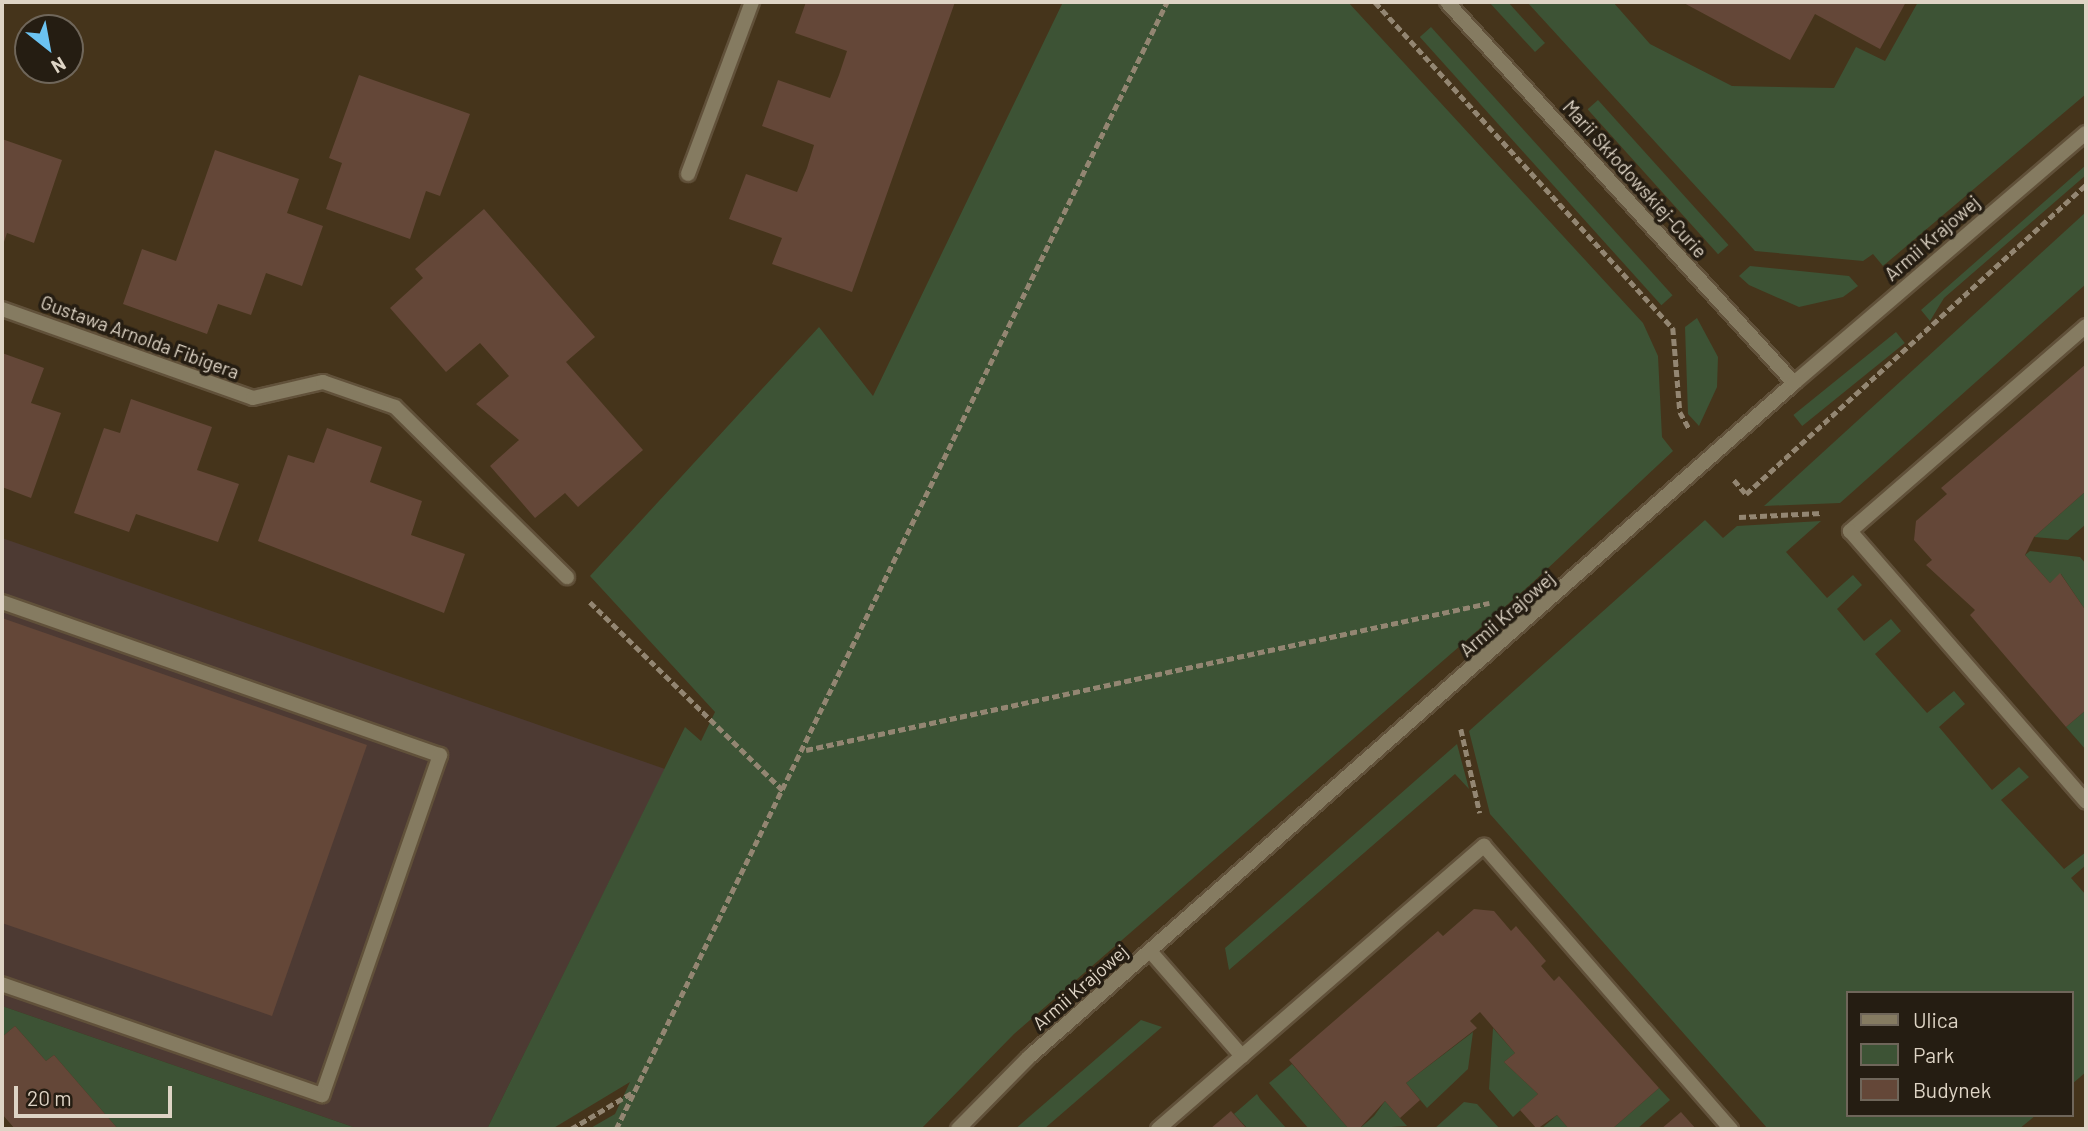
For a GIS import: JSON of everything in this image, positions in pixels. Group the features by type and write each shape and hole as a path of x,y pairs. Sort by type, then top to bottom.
{"street":[{"path":"688,174 752,2"},
{"name":"Marii Skłodowskiej-Curie","path":"1447,2 1794,383"},
{"name":"Armii Krajowej","path":"958,1129 1150,951 1794,383 2086,133"},
{"name":"Gustawa Arnolda Fibigera","path":"2,309 253,398 323,382 395,407 567,577"},
{"path":"2086,326 1850,531 2086,802"},
{"path":"2,601 440,755 322,1096 2,984"},
{"path":"1158,1129 1484,846 1731,1129"},
{"path":"1150,951 1242,1056"}],"path":[{"path":"615,1129 806,750 1167,2"},
{"path":"1739,517 1825,512 1850,531"},
{"path":"567,577 670,686 785,792"},
{"path":"806,750 1503,600"},
{"path":"1461,729 1484,846"},
{"path":"571,1129 635,1091"}],"shaded area":[{"path":"2,538 665,769 487,1129 359,1129 2,1006"}],"green space":[{"path":"1063,2 1348,2 1643,323 1658,356 1662,437 1673,451 1530,585 1014,1034 921,1129 589,1129 615,1114 630,1082 552,1129 487,1129 685,727 701,741 715,712 590,576 819,327 873,396"},
{"path":"1489,2 1508,2 1545,43 1535,52"},
{"path":"1527,2 1613,2 1650,44 1732,86 1834,88 1856,47 1885,61 1918,2 2086,2 2086,94 1883,266 1873,254 1863,261 1755,251"},
{"path":"1431,27 1673,295 1661,305 1420,37"},
{"path":"1598,100 1728,245 1718,254 1588,109"},
{"path":"2086,165 2086,175 1944,298 1930,321 1921,310"},
{"path":"2086,212 2086,284 1840,503 1764,506"},
{"path":"1750,266 1849,276 1858,286 1843,297 1799,307 1749,285 1739,276"},
{"path":"1697,318 1718,357 1717,387 1699,426 1688,414 1685,327"},
{"path":"1896,332 1905,343 1802,426 1793,415"},
{"path":"2086,491 2086,524 2068,540 2034,537"},
{"path":"1705,520 1723,538 1737,526 1821,521 1786,552 1827,598 1853,575 1862,585 1837,609 1864,641 1891,619 1901,631 1875,654 1927,713 1954,691 1965,704 1939,727 1992,790 2019,767 2029,777 2001,800 2064,869 2086,852 2086,865 2071,878 2086,895 2086,1072 2074,1082 2074,991 1846,991 1846,1117 2034,1117 2019,1129 1768,1129 1490,814 1469,731"},
{"path":"2030,551 2080,557 2086,564 2086,611 2061,574 2050,583 2025,555"},
{"path":"2086,710 2086,750 2066,727"},
{"path":"1457,744 1469,789 1455,774 1229,970 1225,948"},
{"path":"2,1006 359,1129 118,1129 54,1055 46,1061 15,1026 2,1037"},
{"path":"1141,1020 1162,1027 1044,1129 1015,1129"},
{"path":"1493,1028 1515,1053 1504,1062 1538,1094 1513,1117 1489,1089"},
{"path":"1473,1032 1468,1069 1427,1108 1406,1083"},
{"path":"1292,1064 1349,1129 1309,1129 1269,1083"},
{"path":"1659,1088 1670,1100 1637,1129 1612,1129"},
{"path":"1257,1094 1287,1129 1248,1129 1234,1114"},
{"path":"1385,1101 1407,1126 1359,1129 1374,1116"},
{"path":"1464,1102 1477,1104 1500,1129 1434,1129"},
{"path":"1557,1115 1569,1129 1541,1129"}],"building":[{"path":"806,2 955,2 852,292 772,264 782,238 729,219 746,174 797,192 807,168 814,145 762,126 778,80 830,98 839,75 847,51 795,33"},
{"path":"1682,2 1906,2 1880,49 1815,14 1790,60"},
{"path":"359,75 470,114 440,196 426,191 410,239 326,209 342,163 329,158"},
{"path":"2,139 62,160 34,243 7,233 2,248"},
{"path":"215,150 299,179 287,213 323,226 302,286 266,273 251,315 218,304 207,334 123,304 142,249 176,261"},
{"path":"484,209 595,337 566,362 643,450 578,507 565,493 535,518 490,466 519,440 476,404 509,376 480,343 446,372 390,308 423,278 415,269"},
{"path":"2,353 44,368 31,403 61,413 31,498 2,487"},
{"path":"2086,364 2086,491 2034,537 2025,555 2050,583 2060,573 2086,611 2086,710 2066,727 1970,615 1975,610 1926,565 1932,560 1914,540 1916,521 1947,494 1941,488"},
{"path":"131,399 212,427 197,470 239,484 218,542 136,514 129,532 74,513 104,428 120,433"},
{"path":"327,428 382,447 370,482 422,501 411,535 465,554 444,613 258,541 288,455 314,463"},
{"path":"2,618 367,745 272,1016 2,923"},
{"path":"1474,909 1494,911 1511,931 1516,926 1546,961 1541,966 1554,981 1559,976 1659,1088 1612,1129 1569,1129 1557,1115 1537,1129 1520,1110 1538,1094 1504,1062 1515,1053 1480,1012 1470,1021 1477,1028 1406,1083 1420,1100 1400,1118 1385,1101 1359,1129 1349,1129 1289,1060 1438,931 1443,936"},
{"path":"15,1026 46,1061 54,1055 118,1129 15,1129 2,1114 2,1037"},
{"path":"1231,1111 1247,1129 1210,1129"},
{"path":"1681,1112 1696,1129 1661,1129"}]}
